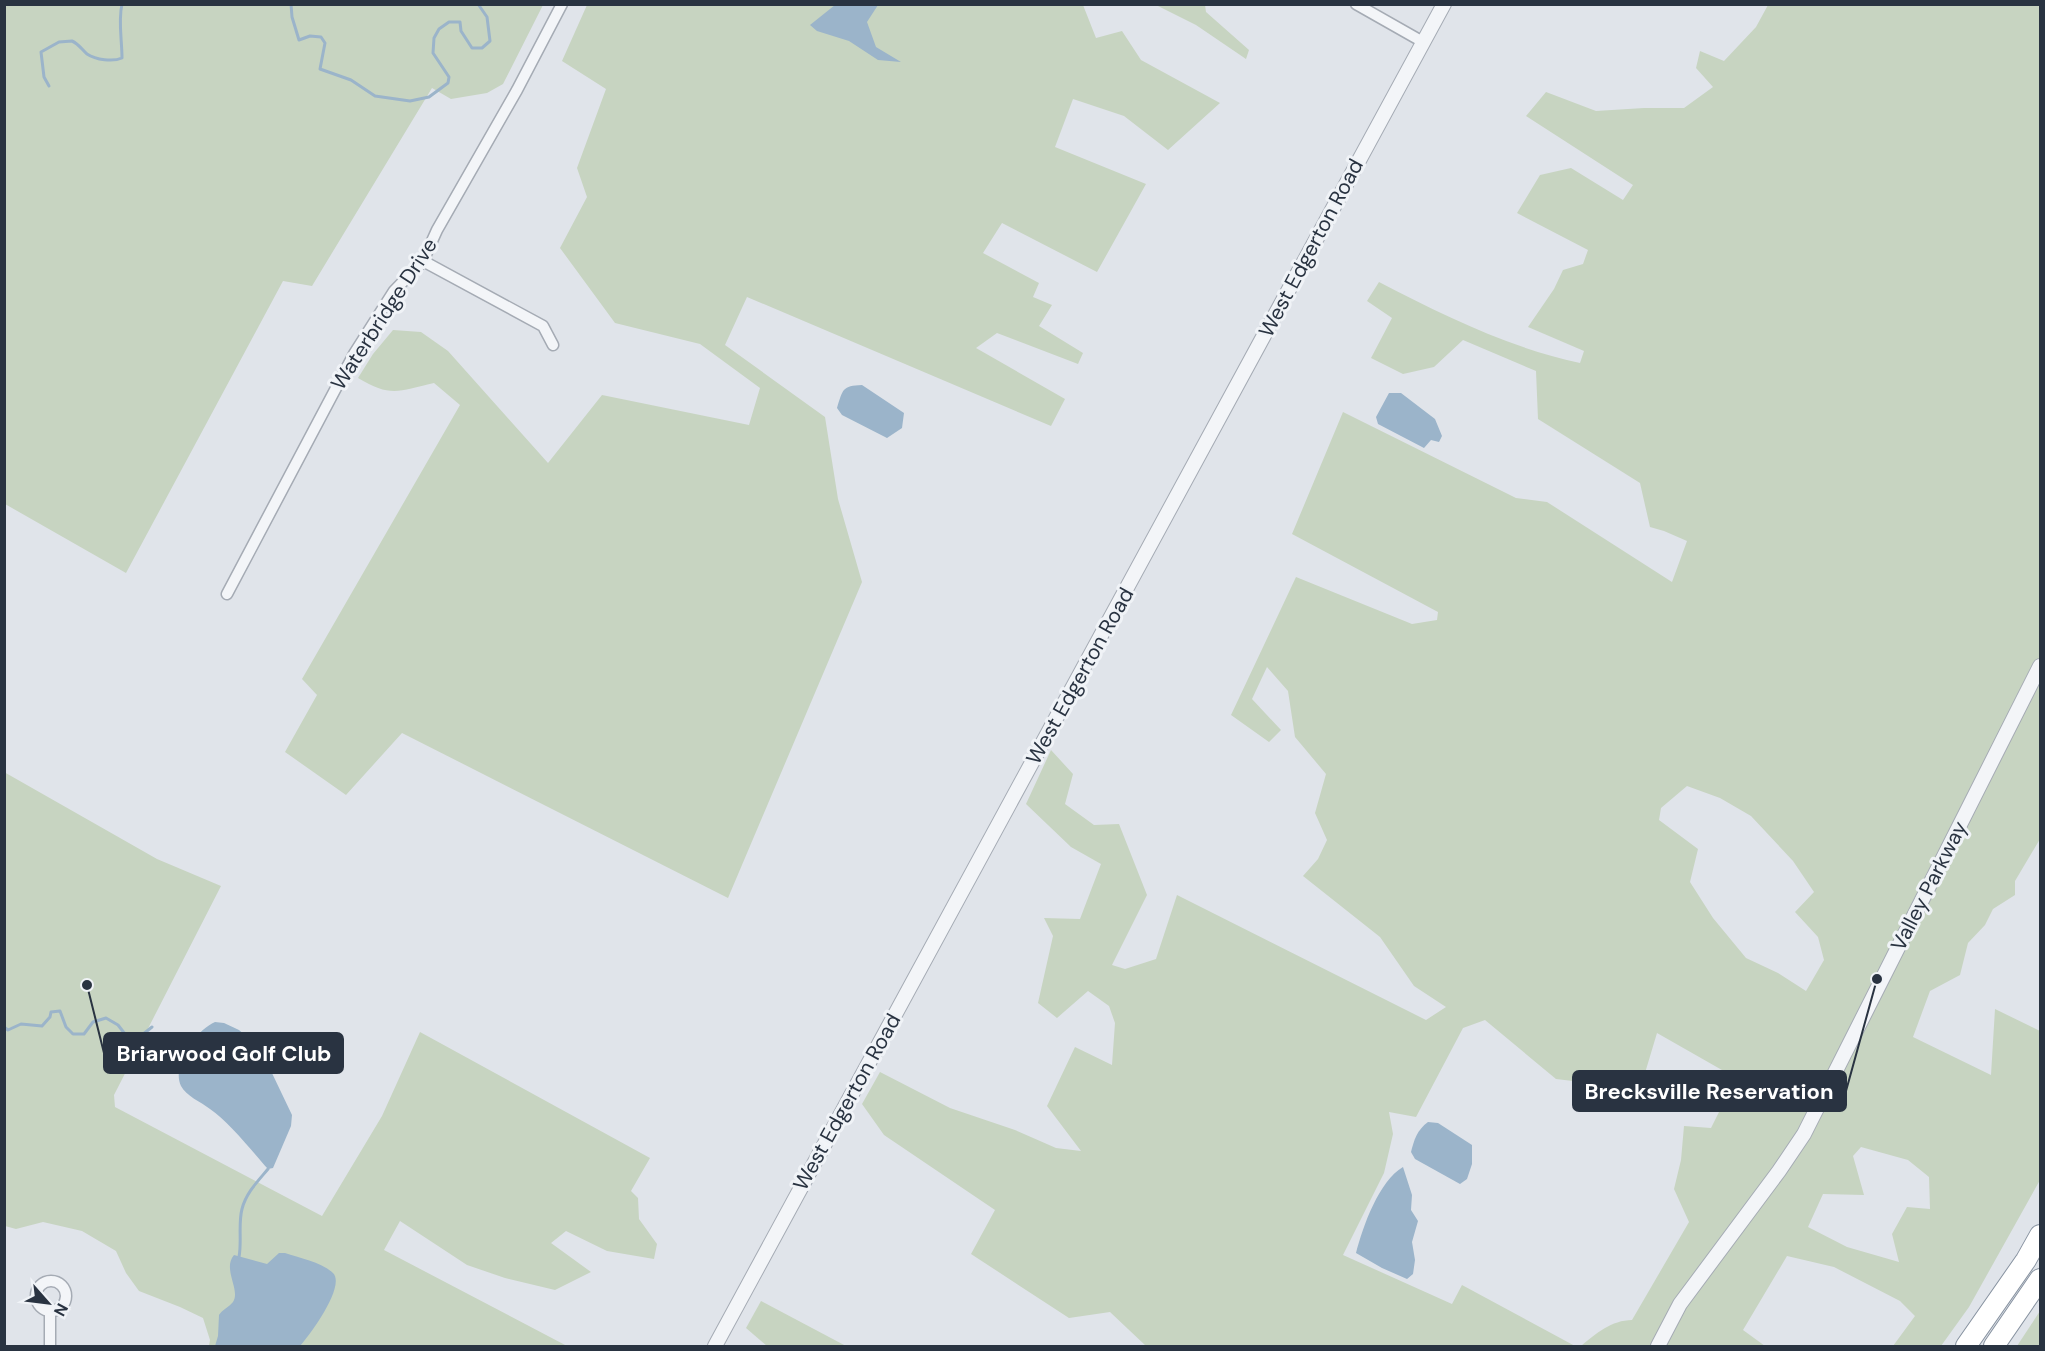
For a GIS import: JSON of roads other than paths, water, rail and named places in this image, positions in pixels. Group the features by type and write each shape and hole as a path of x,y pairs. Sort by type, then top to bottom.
{"highway":[{"path":"1966,1347 2026,1260 2040,1235"},
{"path":"1994,1347 2040,1279"}],"street":[{"name":"Waterbridge Drive","path":"227,594 354,354 394,291 423,261 437,230 517,90 562,4"},
{"path":"1356,4 1423,42"},
{"name":"West Edgerton Road","path":"715,1347 1444,4"},
{"path":"423,261 543,326 554,345"},
{"name":"Valley Parkway","path":"1658,1347 1680,1304 1804,1134 2040,666"},
{"path":"50,1312 50,1347"}],"water":[{"path":"835,5 878,5 867,22 876,47 901,62 878,60 849,41 817,31 810,25"},
{"path":"862,385 904,413 902,428 887,438 842,415 837,408 844,390 850,386"},
{"path":"1389,393 1401,393 1435,419 1442,436 1439,442 1431,440 1424,448 1378,424 1376,417"},
{"path":"215,1022 224,1023 239,1030 260,1048 292,1115 291,1126 273,1168 268,1169 224,1121 190,1096 181,1086 179,1068 187,1049 200,1032"},
{"path":"1428,1122 1438,1123 1472,1145 1472,1164 1467,1179 1460,1184 1415,1159 1411,1152 1416,1136"},
{"path":"1403,1167 1412,1195 1411,1210 1418,1221 1412,1242 1415,1260 1413,1274 1407,1279 1356,1253 1379,1193 1394,1174"},
{"path":"279,1253 323,1266 333,1273 336,1279 331,1299 311,1332 300,1346 215,1346 219,1315 233,1302 235,1297 230,1267 234,1255 267,1264"}],"waterway":[{"path":"49,86 44,77 41,52 59,42 72,41 87,54 100,59 122,58 120,24 122,4"},
{"path":"291,4 292,17 299,40 310,36 321,37 325,43 320,69 351,80 375,96 410,101 429,97 448,83 449,77 433,53 434,38 439,29 449,22 460,22 461,31 472,48 482,48 490,41 487,17 478,4"},
{"path":"4,1027 8,1030 21,1024 42,1026 50,1017 51,1012 60,1011 66,1027 73,1034 84,1034 93,1022 106,1018 118,1025 132,1043 152,1027"},
{"path":"239,1257 242,1209 246,1198 268,1169"}],"place":[{"name":"Brecksville Reservation","path":"1877,979"},
{"name":"Briarwood Golf Club","path":"87,985"}]}
